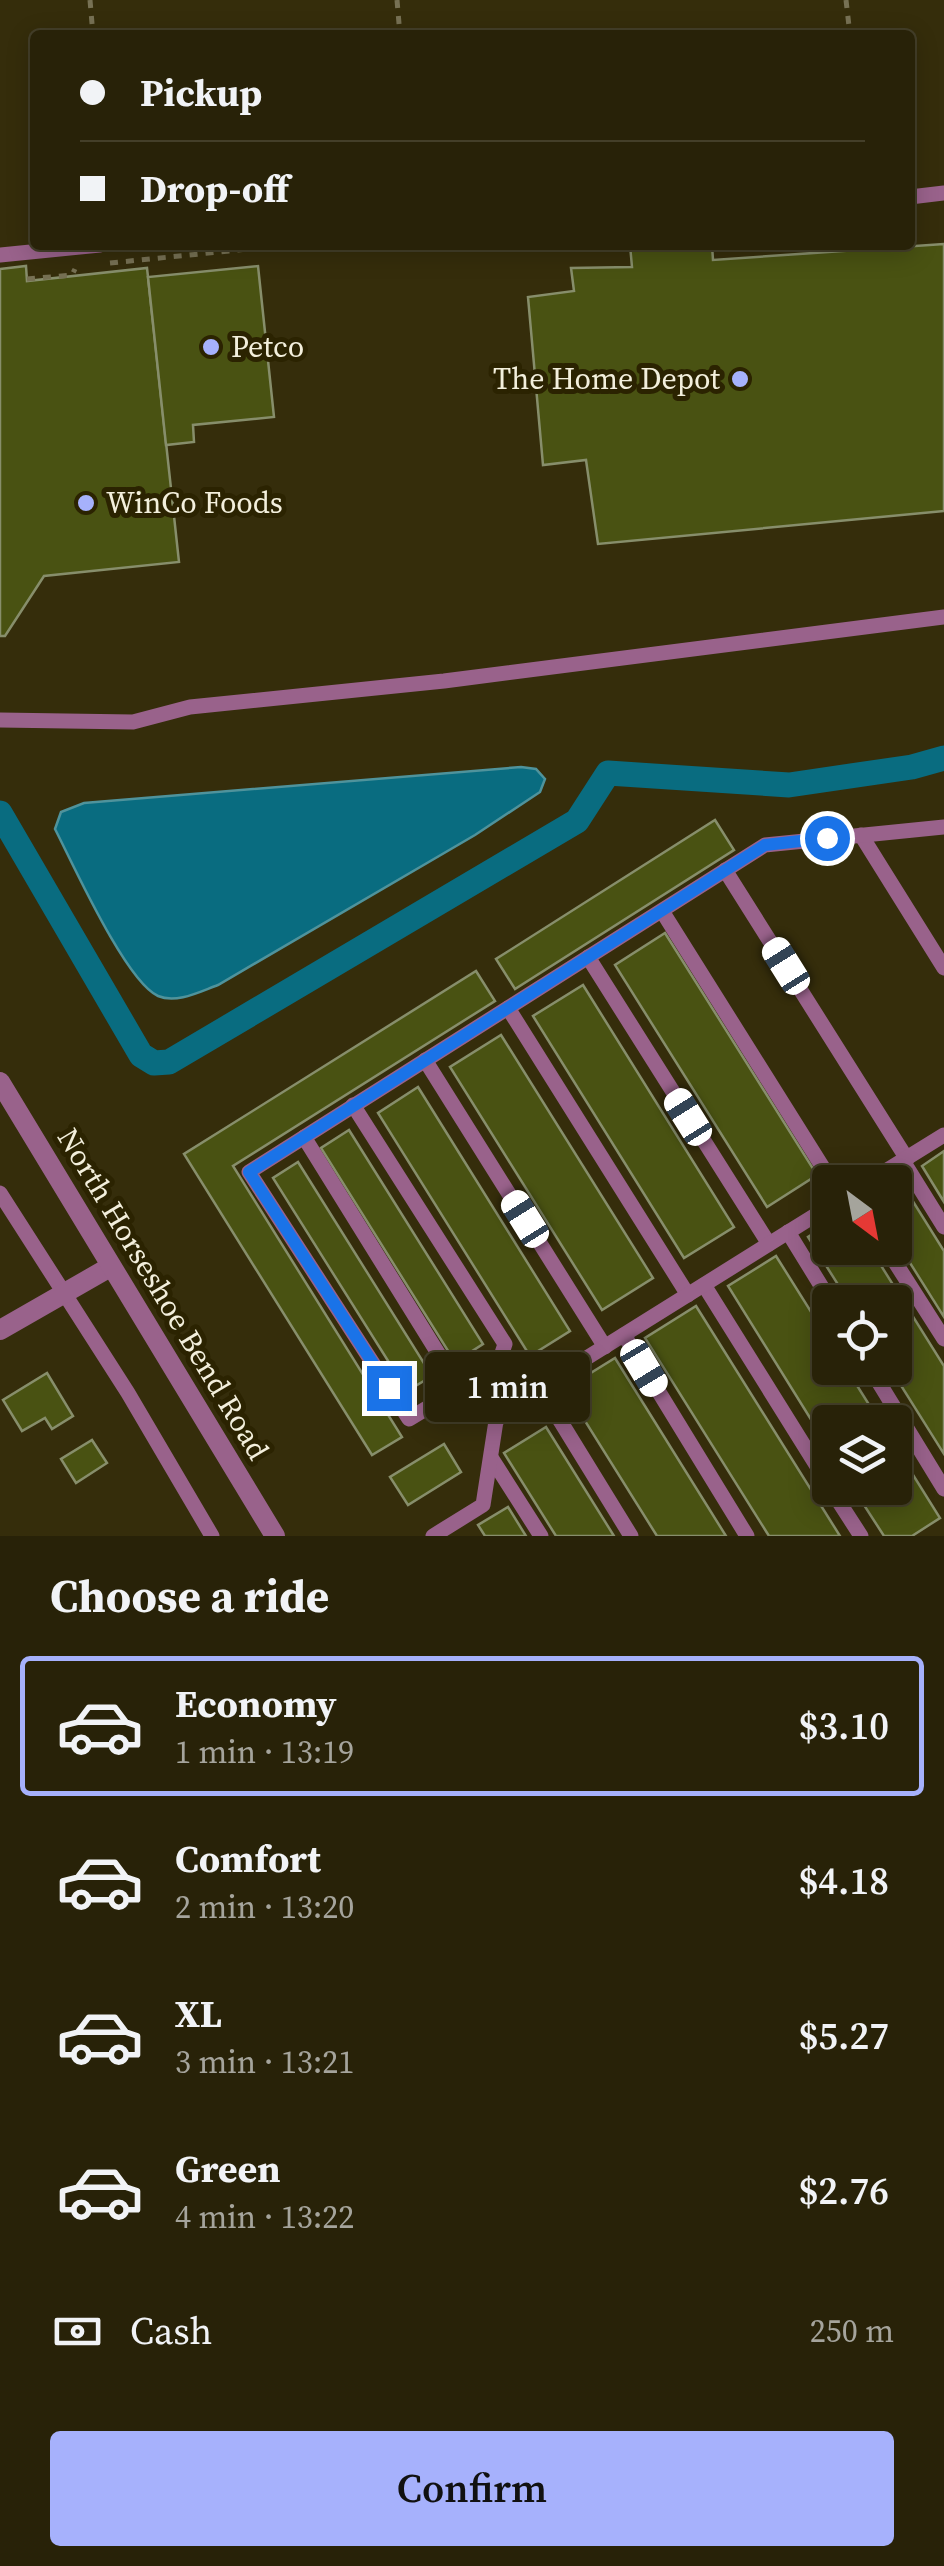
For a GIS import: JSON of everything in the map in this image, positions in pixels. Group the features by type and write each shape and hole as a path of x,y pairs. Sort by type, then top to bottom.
{"street":[{"name":"North Horseshoe Bend Road","path":"0,1082 275,1536"},
{"path":"0,1330 110,1267"}],"lane":[{"path":"915,196 944,193"},
{"path":"0,255 50,250"},
{"path":"0,720 133,722 190,707 444,681 944,618"},
{"path":"353,1105 504,1344 498,1365 409,1419 249,1172 353,1105 765,845 944,828"},
{"path":"861,835 944,968"},
{"path":"725,870 944,1227"},
{"path":"662,910 821,1165"},
{"path":"588,957 768,1244"},
{"path":"508,1008 688,1295"},
{"path":"425,1060 605,1347"},
{"path":"896,1165 944,1135"},
{"path":"304,1137 459,1387"},
{"path":"0,1192 128,1393 212,1536"},
{"path":"433,1536 483,1505 496,1421 534,1391 812,1217"},
{"path":"788,1232 821,1285"},
{"path":"897,1265 944,1339"},
{"path":"704,1285 812,1458"},
{"path":"624,1335 747,1536"},
{"path":"498,1365 534,1391 631,1536"},
{"path":"880,1385 944,1489"},
{"path":"492,1459 542,1536"},
{"path":"841,1505 860,1536"},
{"path":"460,1520 470,1536"}],"path":[{"path":"90,0 93,30"},
{"path":"397,0 400,30"},
{"path":"846,0 849,30"},
{"path":"99,264 238,250"},
{"path":"27,279 72,275 80,266"}],"water":[{"path":"521,767 536,769 545,779 540,792 475,835 218,985 181,998 158,996 131,969 55,829 61,812 84,803"}],"building":[{"name":"The Home Depot","path":"944,244 944,511 598,544 586,460 543,465 528,297 574,291 571,268 632,267 630,250 712,250 713,260 915,250 915,246"},
{"name":"WinCo Foods","path":"26,266 27,281 147,268 179,562 44,576 5,636 0,636 0,269"},
{"name":"Petco","path":"258,266 274,417 193,425 194,442 166,445 148,277"},
{"path":"715,820 734,850 515,989 496,959"},
{"path":"665,933 812,1167 812,1178 767,1207 615,965"},
{"path":"476,971 495,1001 233,1166 402,1437 372,1455 184,1154"},
{"path":"583,985 734,1227 684,1258 533,1016"},
{"path":"501,1035 653,1278 602,1310 450,1067"},
{"path":"418,1087 570,1331 530,1356 378,1113"},
{"path":"349,1130 483,1344 455,1362 321,1148"},
{"path":"944,1151 944,1202 922,1166"},
{"path":"298,1162 432,1376 407,1391 273,1178"},
{"path":"912,1200 944,1251 944,1317 911,1265"},
{"path":"776,1256 812,1313 812,1385 857,1385 869,1405 812,1405 812,1421 728,1286"},
{"path":"826,1265 881,1265 893,1285 838,1285"},
{"path":"696,1306 812,1491 812,1505 821,1505 840,1536 769,1536 645,1338"},
{"path":"912,1315 944,1366 944,1454 901,1385 912,1385"},
{"path":"615,1358 726,1536 657,1536 565,1389"},
{"path":"47,1373 73,1416 52,1429 45,1418 22,1431 3,1400"},
{"path":"546,1427 614,1536 556,1536 504,1453"},
{"path":"92,1440 107,1463 76,1483 61,1459"},
{"path":"444,1444 461,1472 408,1505 390,1477"},
{"path":"912,1473 940,1518 912,1536 884,1536 864,1505 912,1505"},
{"path":"508,1507 526,1536 485,1536 478,1525"}],"waterway":[{"path":"0,813 141,1055 154,1063 169,1062 577,821 608,773 789,785 912,767 944,758"}],"place":[{"name":"Petco","path":"211,347"},
{"name":"The Home Depot","path":"740,379"},
{"name":"WinCo Foods","path":"86,503"}],"route":[{"path":"389,1388 249,1172 765,845 827,838"}]}
